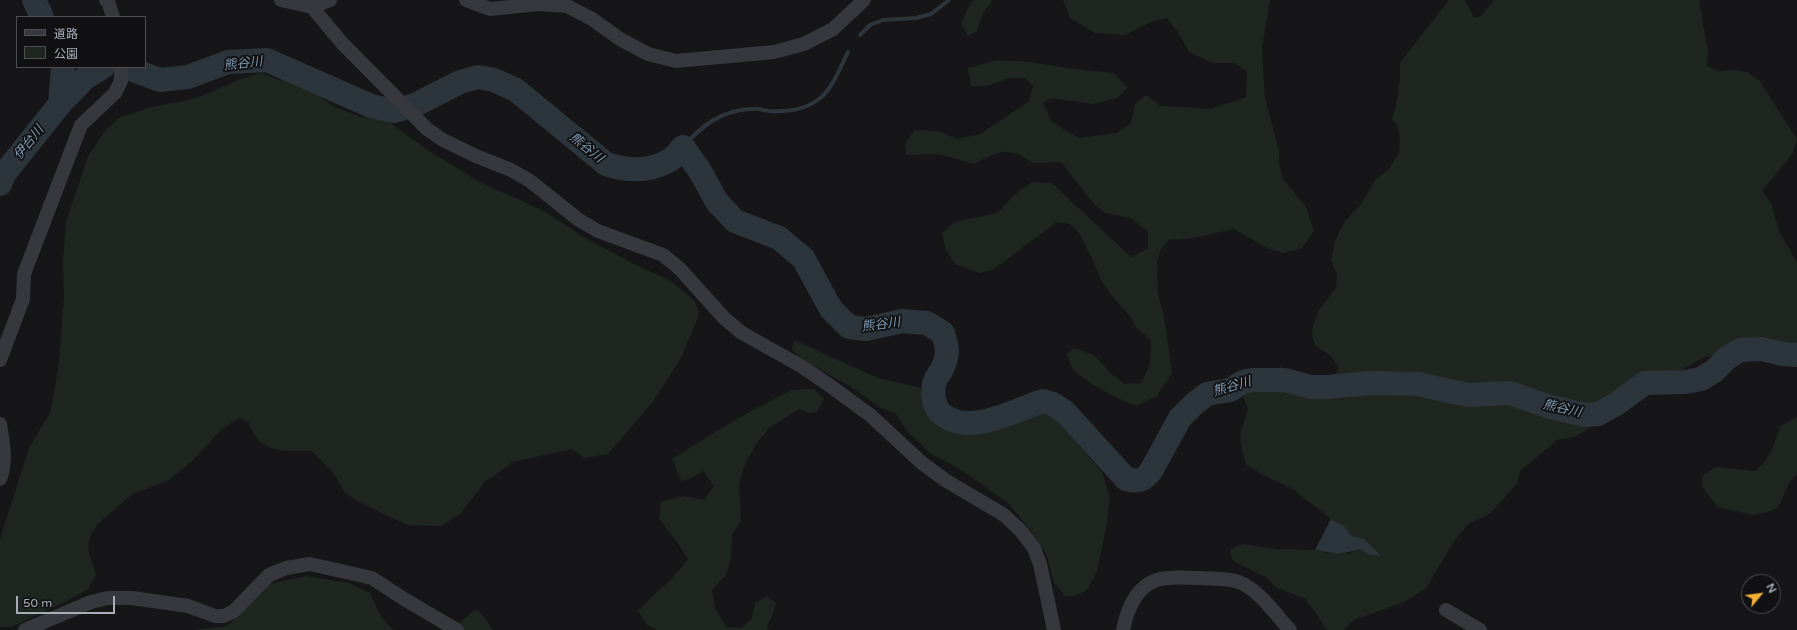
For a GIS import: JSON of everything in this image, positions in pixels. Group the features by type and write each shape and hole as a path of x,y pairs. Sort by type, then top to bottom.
{"street":[{"path":"106,0 108,1 113,16"},
{"path":"281,0 312,7 330,0"},
{"path":"466,0 490,9 539,4 567,6 592,19 620,39 648,54 676,61 774,52 804,44 832,29 864,0"},
{"path":"312,7 342,43 427,129 443,140 476,156 511,170 530,181 579,220 598,231 662,255 680,269 724,318 742,333 801,366 823,381 870,415 922,463 945,480 1004,516 1021,531 1034,548 1040,564 1054,630"},
{"path":"0,360 23,299 24,274 81,124 115,93 121,80 121,68"},
{"path":"0,424 3,441 2,473 0,479"},
{"path":"25,630 91,602 108,598 132,598 188,606 215,616 224,616 234,611 269,575 286,568 310,564 372,578 404,599 457,630"},
{"path":"1123,630 1126,612 1134,597 1157,580 1183,578 1240,582 1257,594 1290,630"},
{"path":"1446,610 1480,630"}],"green space":[{"path":"974,0 993,0 983,13 977,31 968,36 961,24 971,2"},
{"path":"1063,0 1270,0 1262,48 1265,98 1279,151 1279,164 1283,179 1306,207 1314,231 1302,248 1283,253 1267,248 1234,229 1194,238 1169,240 1161,249 1157,261 1158,293 1164,317 1172,373 1157,396 1136,406 1112,395 1086,380 1073,369 1070,364 1067,354 1074,348 1094,355 1110,373 1124,384 1141,383 1150,364 1151,341 1136,327 1131,318 1112,296 1101,280 1080,234 1070,224 1057,222 994,269 980,273 955,264 946,250 942,233 955,222 997,213 1015,194 1032,182 1052,183 1131,257 1148,248 1148,232 1131,218 1105,213 1094,204 1061,162 1033,163 1025,157 1010,152 997,153 974,164 939,154 906,155 905,143 915,130 938,131 957,139 980,134 1028,102 1033,87 1026,78 1009,78 987,86 971,86 968,68 996,60 1030,62 1073,69 1114,73 1128,88 1117,98 1093,104 1051,98 1043,103 1052,122 1079,138 1117,133 1131,123 1135,104 1146,95 1161,106 1211,109 1246,97 1247,72 1235,63 1213,63 1189,52 1179,34 1167,18 1153,21 1125,35 1095,33 1070,18"},
{"path":"1449,0 1465,0 1474,18 1481,16 1494,0 1699,0 1708,51 1707,66 1718,71 1732,70 1747,72 1759,80 1797,139 1793,153 1762,191 1771,203 1779,231 1797,263 1797,352 1772,349 1753,349 1718,354 1702,358 1680,371 1654,380 1587,430 1574,437 1557,440 1520,471 1517,484 1495,508 1489,514 1468,524 1455,540 1426,588 1404,602 1354,620 1344,630 1328,630 1325,628 1305,599 1275,587 1267,578 1233,561 1230,550 1242,544 1276,549 1315,550 1328,553 1335,551 1348,554 1359,549 1370,555 1382,555 1364,539 1352,536 1344,526 1331,519 1293,489 1246,465 1240,434 1248,409 1243,395 1242,383 1258,373 1281,367 1303,383 1324,385 1333,379 1339,368 1330,355 1317,347 1312,337 1313,325 1319,310 1336,288 1337,274 1331,260 1335,241 1345,221 1362,203 1375,180 1389,169 1399,153 1400,136 1397,125 1392,119 1396,106 1400,78 1400,63"},
{"path":"261,73 278,80 301,85 335,107 364,118 385,119 429,151 480,182 546,212 582,236 632,263 671,281 695,301 699,315 681,358 652,403 608,454 585,458 571,449 513,462 485,482 461,513 441,526 407,525 359,502 345,493 335,475 312,451 282,450 266,446 254,434 249,423 240,418 222,429 192,461 169,480 131,495 98,524 90,536 88,549 96,575 88,589 67,601 11,627 0,627 0,539 29,448 51,411 59,361 64,297 63,260 66,221 88,156 105,131 119,118 152,107 194,99 243,78"},
{"path":"794,340 878,378 918,387 944,405 964,414 999,415 1038,408 1057,417 1102,472 1110,498 1106,529 1096,574 1087,590 1074,596 1065,596 1054,583 1047,556 1031,531 1008,503 955,466 931,454 908,432 895,413 881,408 851,387 802,359 792,350"},
{"path":"814,389 824,399 817,412 809,413 799,409 769,428 757,443 745,464 739,485 741,521 732,534 731,558 726,575 712,590 715,608 726,627 742,628 752,618 755,603 767,596 776,603 767,626 769,630 657,630 647,625 638,611 677,573 688,559 659,519 661,502 684,496 704,500 714,486 703,471 690,479 681,481 672,459 733,421 791,390"},
{"path":"1797,417 1797,474 1790,481 1779,506 1772,511 1753,515 1718,507 1702,487 1703,475 1716,467 1755,471 1765,462 1774,445 1780,426"},
{"path":"306,576 349,583 370,593 381,617 393,630 196,630 224,627 229,624 234,620 240,610 250,588"},
{"path":"476,609 485,618 493,630 451,630"}],"shaded area":[{"path":"1331,519 1344,526 1352,536 1364,539 1382,556 1370,555 1359,549 1337,553 1315,550"}],"waterway":[{"path":"34,0 42,16"},
{"path":"860,35 870,25 883,20 916,18 931,14 949,0"},
{"path":"683,147 697,132 713,120 731,112 753,109 789,111 814,103 828,89 836,77 848,52"},
{"name":"熊谷川","path":"128,68 160,80 188,77 228,62 267,60 371,106 394,111 415,105 460,82 478,77 494,80 516,90 606,164 630,169 655,167 672,159 683,147 700,171 717,202 735,221 779,238 803,258 831,309 849,327 866,329 902,321 927,323 943,333 947,352 944,366 934,382 933,388 935,405 943,415 954,421 966,423 980,422 1006,415 1043,401 1053,404 1065,412 1126,479 1130,480 1143,479 1151,471 1180,418 1194,404 1207,394 1230,390 1243,382 1252,380 1285,380 1311,387 1371,383 1418,384 1467,395 1510,393 1547,406 1585,415 1598,414 1616,404 1645,383 1685,382 1701,379 1714,371 1727,358 1740,350 1761,349 1783,354 1797,355"},
{"path":"60,104 63,68"},
{"name":"伊台川","path":"0,184 4,174 60,104 85,78 101,68"}]}
